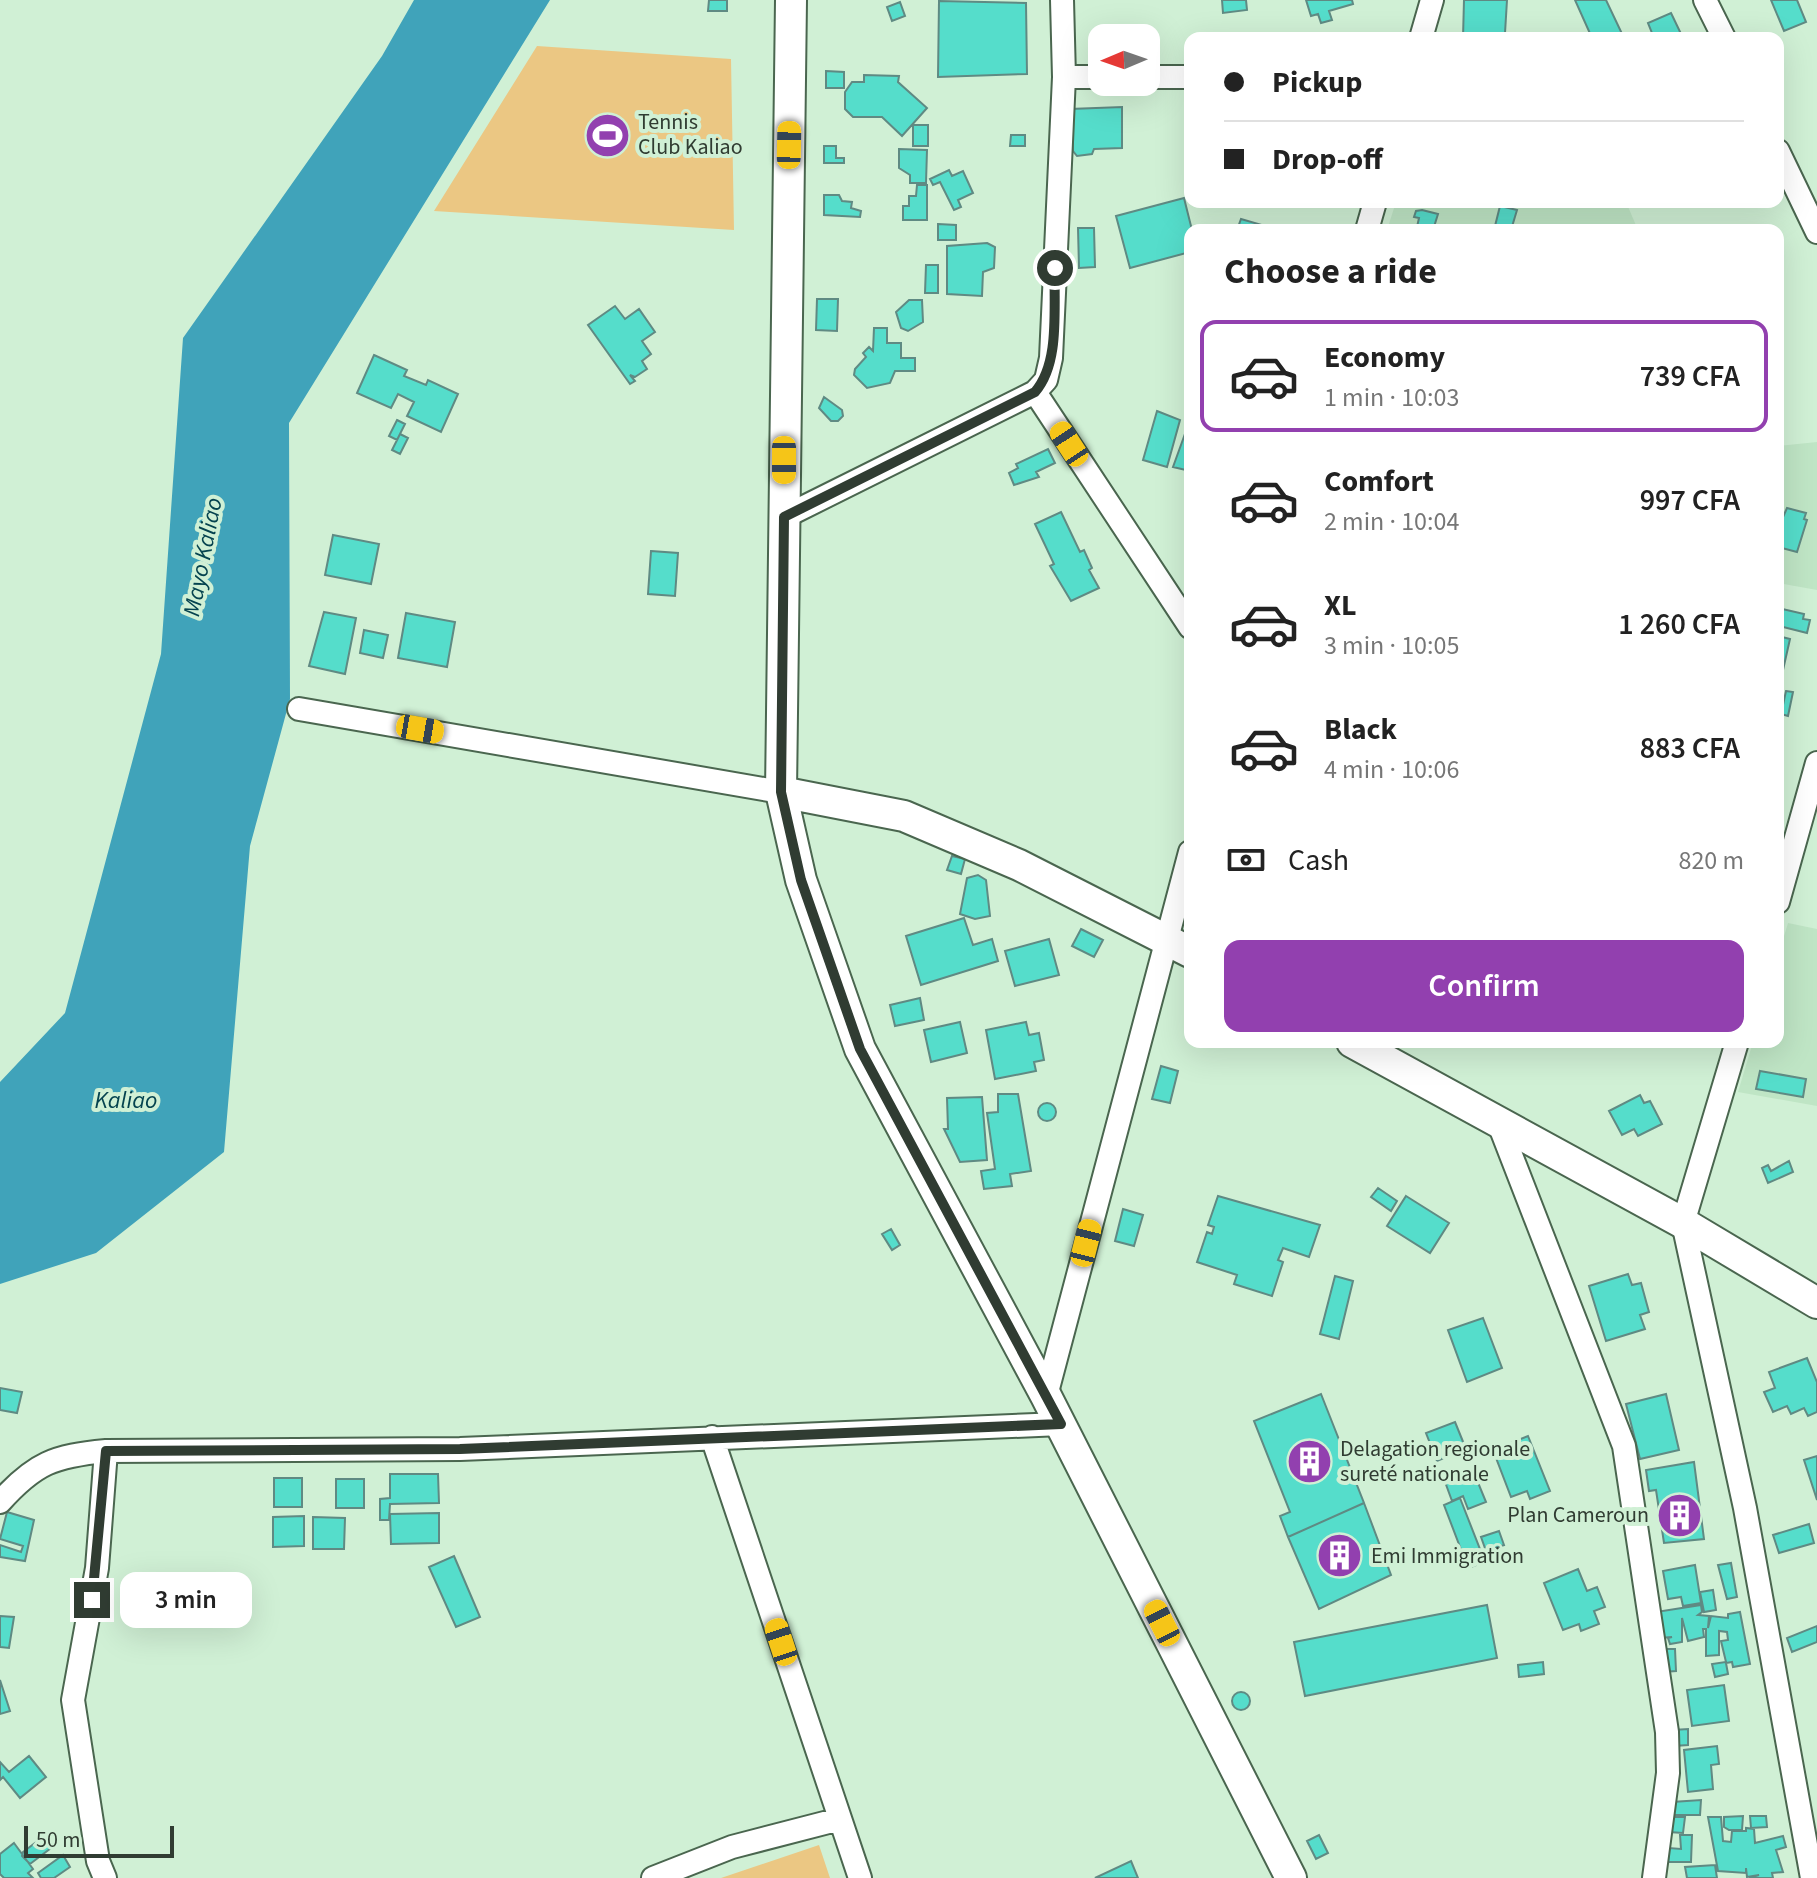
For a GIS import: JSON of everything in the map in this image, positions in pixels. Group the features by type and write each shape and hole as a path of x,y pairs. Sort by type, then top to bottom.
{"street":[{"path":"791,0 781,792 801,880 860,1049 1061,1424 1291,1878"},
{"path":"784,517 1035,392 1046,380 1051,358 1064,77 1062,0"},
{"path":"1423,32 1432,0"},
{"path":"1705,0 1721,32"},
{"path":"1064,77 1088,77"},
{"path":"1160,77 1184,77"},
{"path":"1784,163 1817,232"},
{"path":"1035,392 1184,618"},
{"path":"299,709 904,816 1019,865 1178,945"},
{"path":"1784,881 1817,763"},
{"path":"1046,1396 1178,945 1184,898"},
{"path":"1363,1048 1683,1223 1817,1303"},
{"path":"1735,1048 1683,1223 1745,1508 1812,1878"},
{"path":"1499,1124 1624,1446 1667,1732 1668,1773 1654,1878"},
{"path":"0,1502 25,1474 66,1455 106,1451 460,1449 1061,1424"},
{"path":"712,1437 860,1878"},
{"path":"105,1878 98,1861 73,1700 95,1579 106,1451"},
{"path":"653,1878 732,1847 840,1819"}],"shaded area":[{"name":"Tennis Club Kaliao","path":"537,46 731,59 734,230 434,211"},
{"path":"1394,208 1629,208 1635,224 1389,224"},
{"path":"1817,442 1817,590 1784,584 1784,445"},
{"path":"1788,923 1817,929 1817,1106 1738,1092 1751,1048 1784,1048 1784,936"},
{"path":"819,1845 830,1878 721,1878"}],"water":[{"name":"Kaliao","path":"414,0 550,0 289,423 290,699 250,846 224,1152 96,1253 0,1284 0,1082 65,1013 161,654 183,338 382,56"}],"building":[{"path":"709,0 727,0 727,11 708,11"},
{"path":"1222,0 1246,0 1247,10 1223,13"},
{"path":"1306,0 1352,0 1353,4 1329,11 1332,20 1321,23 1318,14 1311,16"},
{"path":"1464,0 1507,0 1505,32 1463,32"},
{"path":"1575,0 1606,0 1621,32 1589,32"},
{"path":"1771,0 1797,0 1806,22 1784,31"},
{"path":"939,1 1026,3 1027,74 938,77"},
{"path":"900,2 905,16 892,21 887,7"},
{"path":"1671,13 1680,32 1652,32 1648,23"},
{"path":"826,71 844,72 844,88 826,88"},
{"path":"864,75 899,76 898,82 927,108 902,136 882,117 853,117 845,109 845,92 852,82 864,82"},
{"path":"1122,107 1122,148 1094,149 1092,154 1077,156 1073,151 1070,109"},
{"path":"913,125 928,125 928,146 913,146"},
{"path":"1011,135 1025,135 1025,146 1010,146"},
{"path":"824,146 836,146 836,158 844,158 844,163 824,163"},
{"path":"899,149 927,150 926,183 910,183 910,175 899,168"},
{"path":"949,170 952,176 963,171 973,193 958,200 961,207 954,210 940,182 933,185 930,179"},
{"path":"917,185 927,185 927,220 903,220 903,206 909,206 909,196 916,196"},
{"path":"824,195 839,195 842,201 852,202 851,208 861,211 860,217 824,215"},
{"path":"1184,198 1184,208 1190,224 1184,224 1184,254 1130,268 1116,216"},
{"path":"1500,208 1517,210 1513,224 1496,224"},
{"path":"1416,211 1438,214 1435,224 1418,224 1419,218 1414,217"},
{"path":"1241,219 1258,224 1239,224"},
{"path":"938,224 956,225 956,240 938,240"},
{"path":"1078,228 1094,228 1095,267 1079,268"},
{"path":"987,243 995,247 994,268 983,272 982,296 947,294 947,246"},
{"path":"926,265 938,265 938,293 925,293"},
{"path":"817,299 838,299 837,331 816,330"},
{"path":"909,300 922,300 923,322 908,331 901,328 896,312"},
{"path":"615,306 625,319 639,309 655,332 642,341 651,354 642,361 647,369 635,377 630,375 635,381 630,384 588,325"},
{"path":"874,328 887,328 887,343 901,343 901,358 915,358 915,371 895,371 890,383 867,388 854,375 855,369 866,357 863,353 869,347 873,351"},
{"path":"374,355 407,370 404,376 426,385 428,380 458,394 441,432 407,416 414,402 398,394 391,408 357,393"},
{"path":"824,397 842,410 843,416 838,421 831,421 819,408"},
{"path":"1157,411 1180,420 1167,467 1143,460"},
{"path":"397,420 405,424 397,440 389,436"},
{"path":"400,434 408,438 400,454 392,450"},
{"path":"1184,437 1184,470 1173,467"},
{"path":"1048,449 1055,463 1036,472 1039,477 1014,485 1009,473 1018,468 1016,464"},
{"path":"1787,508 1806,513 1804,519 1807,520 1797,552 1784,549 1784,515"},
{"path":"1061,512 1080,552 1084,550 1092,568 1089,570 1099,588 1071,601 1050,566 1054,564 1035,524"},
{"path":"333,535 379,544 371,584 325,575"},
{"path":"651,551 678,553 675,596 648,594"},
{"path":"1784,609 1804,614 1803,619 1810,620 1807,633 1784,627"},
{"path":"324,612 356,618 345,674 309,666"},
{"path":"406,613 455,622 447,667 398,658"},
{"path":"364,630 388,635 383,658 360,653"},
{"path":"1784,638 1790,639 1784,666"},
{"path":"1786,691 1793,692 1788,716 1784,715"},
{"path":"952,856 965,859 961,874 947,870"},
{"path":"978,875 986,880 990,916 975,919 960,914 967,878"},
{"path":"964,918 973,945 992,939 998,961 921,985 906,936"},
{"path":"1081,929 1103,940 1094,957 1072,946"},
{"path":"1049,939 1059,975 1015,986 1005,951"},
{"path":"920,998 924,1020 895,1026 890,1005"},
{"path":"960,1022 967,1053 931,1062 924,1030"},
{"path":"1026,1022 1029,1035 1039,1033 1044,1060 1034,1062 1036,1071 995,1079 986,1030"},
{"path":"1161,1066 1178,1071 1170,1103 1152,1099"},
{"path":"1760,1071 1806,1079 1803,1097 1756,1089"},
{"path":"998,1094 1018,1094 1031,1171 1010,1174 1012,1186 984,1189 981,1171 995,1169 987,1113 998,1112"},
{"path":"1640,1095 1644,1103 1650,1101 1662,1124 1638,1136 1634,1129 1622,1135 1609,1111"},
{"path":"982,1097 987,1160 960,1162 944,1129 948,1129 947,1098"},
{"path":"1043,1103 1051,1103 1056,1112 1054,1119 1043,1121 1038,1116 1038,1108"},
{"path":"1789,1161 1793,1172 1768,1183 1762,1168 1768,1165 1771,1171"},
{"path":"1378,1188 1397,1201 1391,1211 1371,1197"},
{"path":"1218,1196 1320,1225 1309,1257 1283,1248 1278,1260 1283,1262 1272,1296 1234,1284 1237,1275 1197,1262 1207,1232 1212,1234 1214,1227 1208,1225"},
{"path":"1406,1196 1449,1223 1430,1253 1387,1226"},
{"path":"1123,1209 1143,1215 1134,1246 1115,1241"},
{"path":"891,1229 900,1245 892,1250 882,1234"},
{"path":"1628,1274 1632,1285 1641,1283 1649,1312 1640,1315 1645,1329 1606,1341 1589,1286"},
{"path":"1335,1276 1353,1281 1339,1339 1320,1334"},
{"path":"1483,1318 1502,1368 1467,1382 1448,1330"},
{"path":"1807,1358 1817,1382 1817,1412 1808,1416 1804,1408 1791,1414 1787,1406 1773,1412 1764,1392 1775,1388 1769,1372"},
{"path":"0,1388 22,1392 17,1413 0,1410"},
{"name":"Delagation regionale sureté nationale","path":"1321,1394 1364,1503 1288,1537 1280,1516 1290,1512 1254,1421"},
{"path":"1666,1394 1679,1450 1640,1459 1626,1404"},
{"path":"1455,1422 1466,1449 1437,1461 1426,1433"},
{"path":"1528,1436 1550,1491 1530,1499 1527,1491 1511,1497 1493,1450"},
{"path":"1817,1456 1817,1500 1804,1460"},
{"name":"Plan Cameroun","path":"1694,1462 1704,1539 1664,1543 1656,1490 1649,1491 1646,1470"},
{"path":"1472,1468 1486,1502 1468,1509 1463,1496 1452,1501 1444,1479"},
{"path":"390,1474 438,1474 439,1503 390,1504 389,1520 380,1520 380,1499 390,1498"},
{"path":"274,1478 302,1478 302,1507 274,1507"},
{"path":"336,1479 364,1479 364,1508 336,1508"},
{"path":"1460,1498 1485,1562 1468,1568 1444,1505"},
{"name":"Emi Immigration","path":"1364,1503 1391,1575 1319,1609 1288,1537"},
{"path":"7,1512 34,1520 25,1561 0,1557 0,1545 21,1552 23,1546 0,1539"},
{"path":"439,1513 439,1543 391,1544 390,1514"},
{"path":"304,1516 304,1546 273,1547 273,1517"},
{"path":"313,1517 345,1518 344,1549 313,1549"},
{"path":"1809,1524 1814,1543 1779,1553 1773,1535"},
{"path":"1499,1531 1504,1545 1486,1551 1481,1537"},
{"path":"454,1556 480,1617 456,1627 429,1567"},
{"path":"1731,1563 1737,1597 1727,1599 1718,1565"},
{"path":"1695,1565 1701,1603 1683,1606 1681,1597 1668,1599 1663,1571"},
{"path":"1578,1569 1587,1591 1597,1587 1605,1607 1594,1611 1599,1624 1581,1631 1579,1624 1563,1630 1544,1583"},
{"path":"1713,1590 1716,1610 1704,1612 1700,1592"},
{"path":"1487,1605 1497,1658 1305,1696 1294,1642"},
{"path":"1701,1605 1702,1612 1698,1615 1709,1616 1708,1628 1711,1616 1728,1618 1728,1614 1740,1612 1750,1664 1733,1667 1732,1662 1726,1663 1728,1674 1715,1677 1712,1664 1726,1662 1721,1641 1728,1640 1727,1632 1719,1631 1719,1655 1706,1656 1706,1629 1703,1629 1704,1637 1688,1641 1682,1618 1682,1642 1670,1644 1668,1638 1672,1637 1659,1638 1656,1612"},
{"path":"0,1616 14,1617 9,1648 0,1647"},
{"path":"1817,1626 1817,1642 1792,1652 1787,1638"},
{"path":"1661,1649 1675,1649 1676,1671 1663,1672"},
{"path":"1543,1662 1544,1674 1519,1677 1518,1665"},
{"path":"0,1680 10,1711 0,1714"},
{"path":"1724,1685 1729,1721 1692,1726 1687,1690"},
{"path":"1241,1692 1250,1701 1241,1710 1232,1701"},
{"path":"1688,1729 1688,1745 1674,1746 1673,1730"},
{"path":"1717,1746 1719,1764 1711,1765 1713,1789 1688,1792 1684,1750"},
{"path":"29,1756 46,1777 20,1798 3,1777 0,1780 0,1762 9,1772"},
{"path":"1701,1800 1700,1815 1671,1815 1672,1802"},
{"path":"1743,1816 1742,1830 1724,1827 1724,1817"},
{"path":"1750,1816 1766,1816 1767,1827 1751,1828"},
{"path":"1670,1817 1685,1817 1683,1833 1669,1832"},
{"path":"1708,1817 1721,1817 1723,1841 1731,1842 1732,1831 1746,1831 1746,1828 1754,1829 1755,1843 1783,1836 1786,1847 1776,1850 1783,1872 1772,1873 1773,1878 1749,1878 1759,1875 1747,1877 1746,1868 1746,1873 1718,1871"},
{"path":"47,1834 55,1845 30,1864 22,1856 23,1852"},
{"path":"1319,1835 1328,1853 1316,1859 1307,1841"},
{"path":"1680,1835 1692,1835 1691,1862 1668,1862 1669,1848 1681,1849"},
{"path":"14,1843 33,1869 28,1873 33,1878 4,1878 0,1874 0,1854"},
{"path":"63,1855 70,1867 54,1878 41,1878 38,1873"},
{"path":"1131,1861 1138,1878 1095,1878"},
{"path":"1715,1865 1717,1878 1687,1878 1685,1867"}],"place":[{"name":"Tennis Club Kaliao","path":"607,135"},
{"name":"Delagation regionale sureté nationale","path":"1309,1462"},
{"name":"Plan Cameroun","path":"1680,1515"},
{"name":"Emi Immigration","path":"1340,1556"}],"route":[{"path":"92,1600 106,1451 460,1449 1061,1424 860,1049 801,880 781,792 784,517 1035,392 1046,380 1051,358 1055,268"}],"water label":[{"name":"Mayo Kaliao","path":"203,557"}]}
